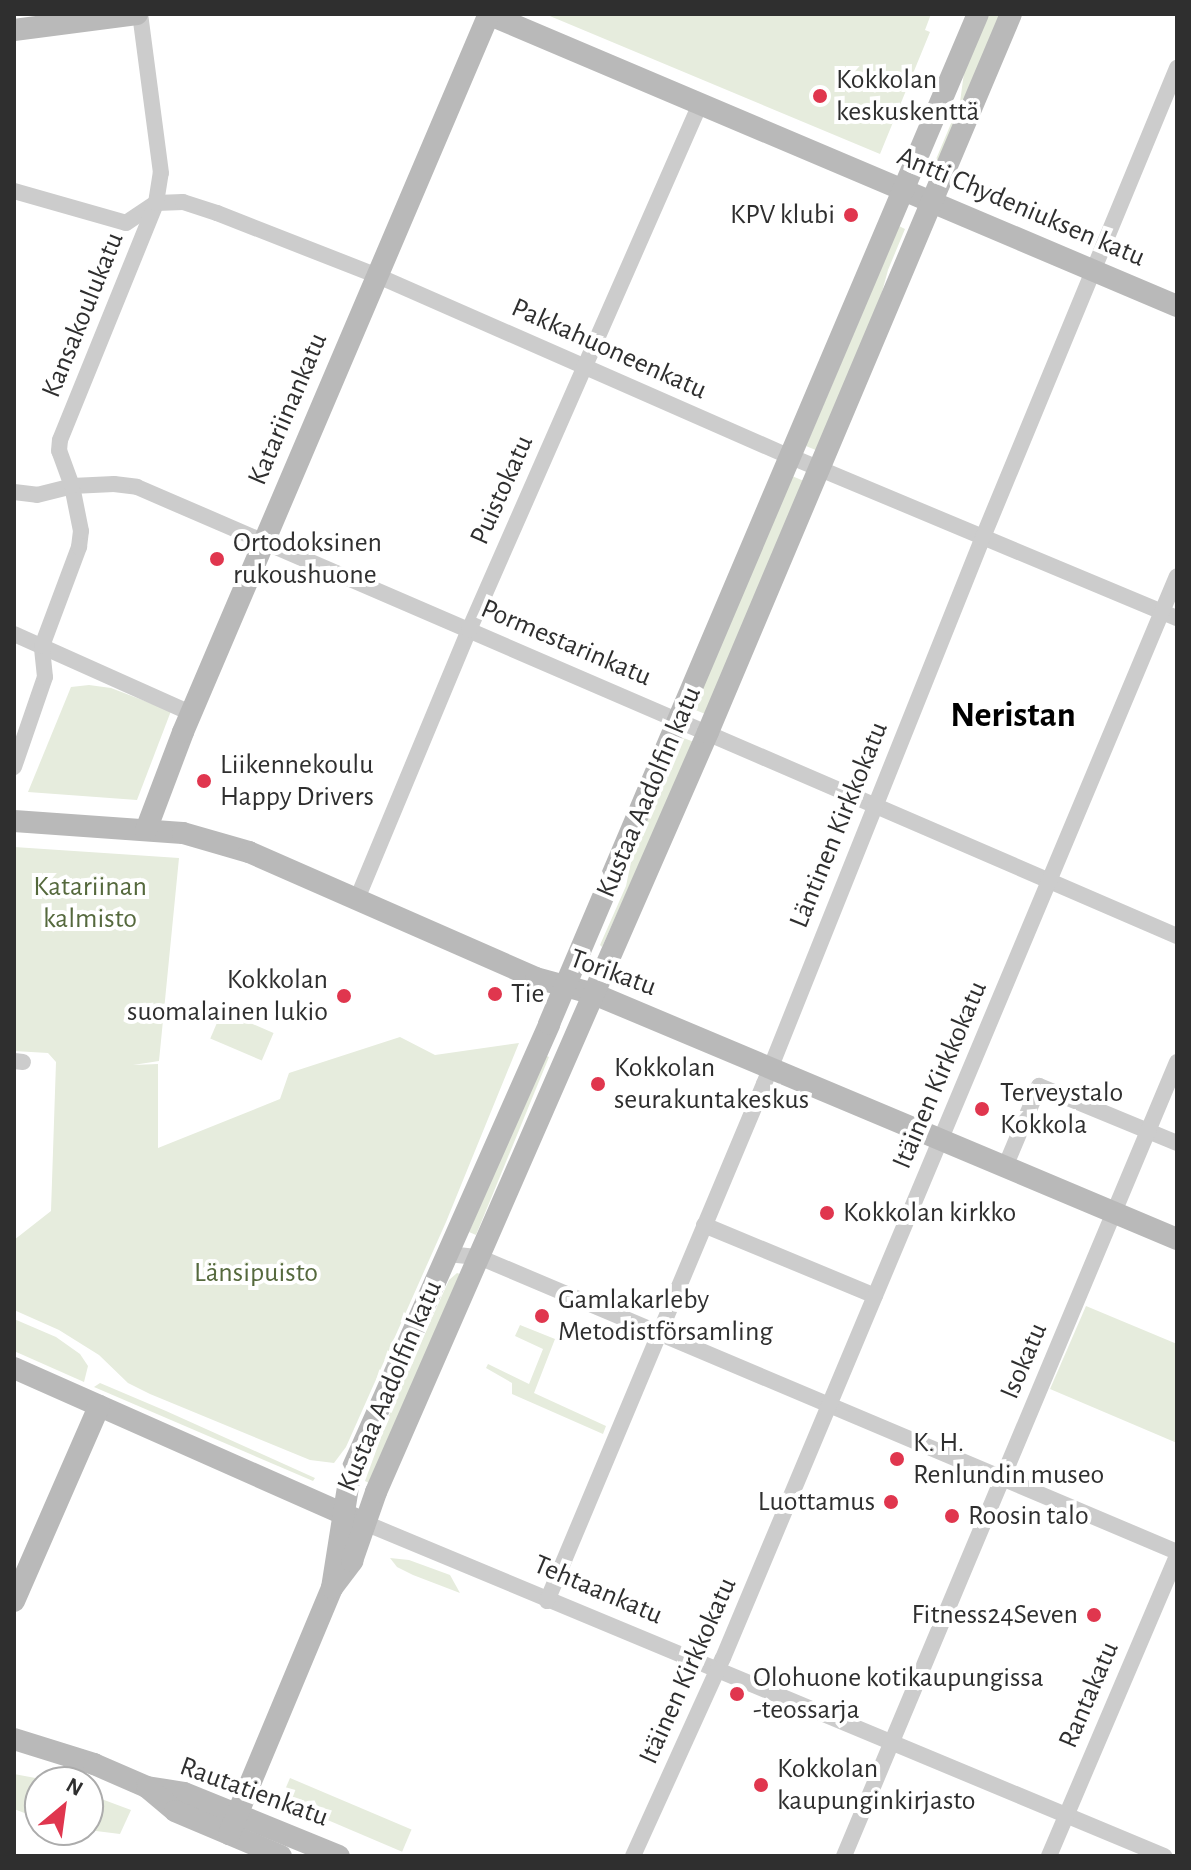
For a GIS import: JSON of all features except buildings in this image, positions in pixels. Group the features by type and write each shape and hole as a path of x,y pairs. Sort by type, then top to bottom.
{"main road":[{"path":"14,30 138,14"},
{"name":"Antti Chydeniuksen katu","path":"489,14 1177,306"},
{"name":"Katariinankatu","path":"146,830 191,713 489,14"},
{"name":"Kustaa Aadolfin katu","path":"233,1824 332,1588 350,1474 679,720 978,14"},
{"name":"Kustaa Aadolfin katu","path":"332,1588 348,1569 479,1257 821,468 1011,14"},
{"name":"Torikatu","path":"14,821 212,838 536,978 594,994 1177,1239"},
{"name":"Tehtaankatu","path":"14,1368 365,1523"},
{"path":"17,1587 99,1406"},
{"name":"Rautatienkatu","path":"14,1739 80,1759 147,1787 184,1793 281,1856"},
{"name":"Rautatienkatu","path":"233,1824 339,1856"}],"street":[{"name":"Kansakoulukatu","path":"14,767 45,677 42,646 79,547 81,531 72,486 59,451 60,440 156,203 160,161 138,14"},
{"name":"Läntinen Kirkkokatu","path":"547,1601 770,1068 983,537 1177,68"},
{"name":"Puistokatu","path":"357,899 469,630 700,104"},
{"path":"14,191 126,223 156,203"},
{"name":"Pakkahuoneenkatu","path":"156,203 183,202 217,213 378,276 792,457 1169,615"},
{"name":"Pormestarinkatu","path":"14,492 37,495 72,486 114,484 137,487 1177,936"},
{"name":"Itäinen Kirkkokatu","path":"633,1856 717,1672 1049,881 1169,615 1177,576"},
{"path":"14,634 191,713"},
{"name":"Isokatu","path":"844,1856 1177,1062"},
{"path":"1005,1167 1039,1086 1177,1143"},
{"path":"704,1225 875,1296"},
{"path":"448,1254 479,1257 1177,1554"},
{"name":"Tehtaankatu","path":"365,1523 1164,1856"},
{"name":"Rantakatu","path":"1049,1856 1177,1554"}],"green space":[{"name":"Kokkolan keskuskenttä","path":"545,14 931,14 925,30 930,32 880,154"},
{"path":"988,14 1003,14 939,166 934,164 960,102 964,73"},
{"path":"899,226 905,229 888,270 875,318 818,451 806,446"},
{"path":"792,476 806,482 707,715 693,709"},
{"path":"89,685 111,688 171,711 137,800 28,792 71,687"},
{"path":"681,737 694,742 602,947 600,945 626,886 635,843"},
{"name":"Länsipuisto","path":"14,847 179,858 159,1061 133,1065 158,1064 158,1148 280,1099 289,1073 400,1037 435,1055 519,1043 446,1222 346,1447 334,1463 310,1460 150,1394 128,1383 99,1355 59,1330 14,1310 14,1240 51,1211 56,1062 48,1053 14,1051"},
{"path":"222,1011 274,1033 262,1060 210,1039"},
{"path":"545,1055 549,1057 476,1235 469,1232"},
{"path":"460,1274 369,1483 365,1481 394,1402 449,1280"},
{"path":"1086,1306 1177,1344 1177,1443 1050,1389"},
{"path":"14,1319 56,1337 80,1354 88,1366 84,1382 14,1351"},
{"path":"520,1325 555,1339 534,1393 606,1426 603,1434 512,1394 512,1383 486,1368 488,1364 529,1384 543,1349 515,1336"},
{"path":"100,1383 315,1478 313,1481 94,1387"},
{"path":"390,1558 409,1560 450,1575 460,1593 397,1567"},
{"path":"14,1774 24,1776 24,1813 14,1809"},
{"path":"290,1778 412,1830 402,1852 281,1800"},
{"path":"104,1800 131,1810 120,1834 104,1832"}],"place":[{"name":"Kokkolan keskuskenttä","path":"820,96"},
{"name":"KPV klubi","path":"851,215"},
{"name":"Ortodoksinen rukoushuone","path":"217,559"},
{"name":"Liikennekoulu Happy Drivers","path":"204,781"},
{"name":"Tie","path":"495,994"},
{"name":"Kokkolan suomalainen lukio","path":"344,996"},
{"name":"Kokkolan seurakuntakeskus","path":"598,1084"},
{"name":"Terveystalo Kokkola","path":"982,1109"},
{"name":"Kokkolan kirkko","path":"827,1213"},
{"name":"Gamlakarleby Metodistförsamling","path":"542,1316"},
{"name":"K. H. Renlundin museo","path":"897,1459"},
{"name":"Luottamus","path":"891,1502"},
{"name":"Roosin talo","path":"952,1516"},
{"name":"Fitness24Seven","path":"1094,1615"},
{"name":"Olohuone kotikaupungissa -teossarja","path":"737,1694"},
{"name":"Kokkolan kaupunginkirjasto","path":"761,1785"}],"district":[{"name":"Neristan","path":"1013,716"}],"park label":[{"name":"Katariinan kalmisto","path":"90,903"}]}
